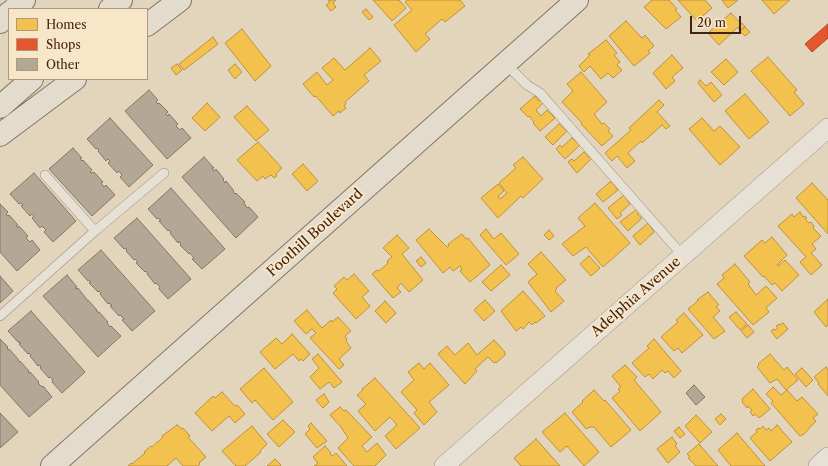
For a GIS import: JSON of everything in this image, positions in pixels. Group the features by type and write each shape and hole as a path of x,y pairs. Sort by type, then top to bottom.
{"main road":[{"path":"15,8 24,0"},
{"path":"111,8 121,0"},
{"path":"148,24 180,0"},
{"name":"Foothill Boulevard","path":"52,466 577,0"},
{"path":"0,22 8,15"},
{"path":"0,107 31,80"},
{"path":"0,135 74,80"}],"street":[{"name":"Adelphia Avenue","path":"444,466 828,128"},
{"path":"818,466 828,457"}],"lane":[{"path":"506,64 527,85 540,92 683,256"},
{"path":"0,316 95,231 164,173"},
{"path":"45,175 95,231"}],"building: Homes":[{"path":"328,0 336,0 333,3 336,7 331,11 326,5 330,2"},
{"path":"373,0 399,0 406,8 392,21"},
{"path":"407,0 460,0 465,6 445,22 442,19 425,34 430,39 416,52 394,25 412,10 405,2"},
{"path":"652,0 669,0 677,9 675,10 681,17 666,29 644,7"},
{"path":"678,0 705,0 712,8 697,21"},
{"path":"722,0 738,0 728,8"},
{"path":"762,0 790,0 774,14"},
{"path":"366,9 373,17 369,20 362,12"},
{"path":"731,13 745,27 740,31 738,27 719,45 708,33"},
{"path":"626,21 642,38 645,35 654,46 648,51 650,53 634,66 609,36"},
{"path":"745,27 750,32 745,36 740,31"},
{"path":"242,29 271,66 255,81 225,43"},
{"path":"213,37 218,44 184,70 179,64"},
{"path":"606,40 617,53 614,55 620,62 617,65 622,70 613,78 608,73 601,79 590,66 584,72 579,66 590,55 588,54"},
{"path":"370,48 381,61 364,75 369,81 345,102 346,104 344,106 346,108 333,116 316,96 314,97 303,84 317,72 327,85 333,80 322,68 334,58 345,70"},
{"path":"672,55 683,68 672,77 675,81 666,89 653,73"},
{"path":"768,57 797,90 794,92 804,104 790,116 751,71"},
{"path":"726,59 738,72 724,85 711,72"},
{"path":"177,64 182,70 176,75 171,68"},
{"path":"235,64 242,72 235,79 228,70"},
{"path":"581,72 607,102 594,114 602,124 604,123 610,129 608,131 613,136 602,146 562,102 573,91 567,84"},
{"path":"700,80 706,86 711,82 722,95 714,102 698,83"},
{"path":"745,94 769,122 749,139 725,111"},
{"path":"535,96 543,103 536,110 541,116 547,110 555,118 540,131 529,116 528,117 520,109"},
{"path":"659,100 664,105 657,112 670,126 666,129 662,125 628,153 635,161 627,168 617,156 612,161 605,153 631,130 629,128"},
{"path":"207,103 220,117 205,131 192,118"},
{"path":"247,106 269,130 256,141 234,117"},
{"path":"702,118 714,131 720,126 740,147 720,165 689,129"},
{"path":"559,124 567,131 553,145 545,137"},
{"path":"572,138 580,145 565,159 556,149 560,145 562,147"},
{"path":"258,142 282,168 274,178 271,175 265,179 263,176 257,181 237,160"},
{"path":"584,152 588,157 590,156 592,158 577,173 568,162 572,159 574,161"},
{"path":"523,157 543,179 523,198 521,196 498,218 481,198 498,184 504,191 498,196 500,199 507,193 499,183 516,168 513,165"},
{"path":"303,164 318,181 307,191 292,174"},
{"path":"612,182 618,190 603,202 596,194"},
{"path":"812,183 828,200 828,234 796,198"},
{"path":"624,195 630,204 620,213 622,215 617,219 608,208"},
{"path":"595,203 630,243 603,267 586,247 573,256 562,244 585,226 578,218"},
{"path":"637,209 639,212 637,214 642,218 628,231 620,222"},
{"path":"800,212 803,217 805,216 807,218 805,219 809,223 811,222 814,226 813,228 821,236 812,244 816,249 811,253 822,265 811,275 800,262 806,257 778,226 792,214 794,217"},
{"path":"648,223 654,232 640,245 633,236"},
{"path":"429,229 447,247 449,246 448,244 462,234 466,239 468,238 490,265 470,282 460,271 462,269 460,266 453,271 450,267 443,273 416,240"},
{"path":"486,229 494,239 501,233 519,254 506,265 480,235"},
{"path":"549,230 554,236 549,240 544,235"},
{"path":"397,235 409,248 402,254 423,280 409,292 401,283 397,288 401,292 393,298 372,274 377,270 379,271 392,257 383,248"},
{"path":"772,237 787,255 777,265 778,266 785,260 799,275 782,291 775,283 772,285 764,276 763,277 744,256 762,240 765,243"},
{"path":"541,252 566,280 556,288 557,289 555,291 564,301 551,312 528,282 537,274 528,264"},
{"path":"589,256 600,268 591,276 580,264"},
{"path":"421,257 426,263 421,267 416,261"},
{"path":"735,264 750,282 748,284 756,295 766,286 777,298 766,308 769,312 753,325 717,284 724,278 722,275"},
{"path":"501,265 510,275 491,291 482,282"},
{"path":"354,274 369,291 362,297 370,306 356,319 333,293 337,289 334,286 344,277 347,280"},
{"path":"523,291 545,316 536,323 535,322 532,325 529,322 523,329 521,327 516,331 501,311"},
{"path":"708,292 719,305 716,307 720,311 713,317 725,331 714,339 688,309"},
{"path":"828,299 828,325 826,327 814,312"},
{"path":"485,300 495,311 484,321 474,310"},
{"path":"385,301 396,313 386,323 375,311"},
{"path":"307,310 322,328 331,320 332,322 338,317 351,331 345,336 347,339 346,341 351,348 339,359 344,365 339,369 310,338 316,333 312,329 306,334 294,321"},
{"path":"736,312 747,324 740,330 729,317"},
{"path":"684,313 703,335 682,353 678,348 674,351 661,337 678,322 676,320"},
{"path":"783,323 788,329 777,339 771,331 778,328 776,326 779,324 780,325"},
{"path":"748,325 754,332 747,338 741,331"},
{"path":"292,334 310,354 303,361 301,359 299,361 293,354 275,369 260,352 276,338 282,344"},
{"path":"654,339 681,371 674,378 668,371 665,373 662,370 653,379 649,374 645,377 632,363 649,348 647,346"},
{"path":"494,340 505,352 505,355 496,363 488,357 475,369 477,371 465,384 438,354 447,346 455,355 468,343 477,355"},
{"path":"318,354 342,382 334,388 329,382 320,389 310,377 319,368 312,359"},
{"path":"770,354 784,370 787,367 798,380 786,390 777,379 770,383 757,367 759,365 758,364"},
{"path":"419,363 424,369 430,363 449,385 429,402 437,412 424,425 414,413 417,410 401,392 414,380 408,372"},
{"path":"625,365 637,377 634,380 661,412 640,431 612,398 620,391 618,389 621,387 612,376"},
{"path":"826,367 828,370 828,396 814,377"},
{"path":"264,368 293,402 273,420 255,400 252,403 240,389"},
{"path":"802,368 813,380 806,387 795,374"},
{"path":"375,378 420,428 396,449 385,436 397,425 390,417 375,431 358,411 366,404 357,395"},
{"path":"773,387 781,395 787,390 797,401 802,397 818,414 813,418 816,421 804,434 800,436 771,403 773,401 766,394"},
{"path":"753,389 770,409 759,418 755,414 753,416 750,412 752,410 748,406 747,408 742,402 742,399"},
{"path":"594,390 604,401 605,400 631,430 611,447 594,427 586,429 572,412"},
{"path":"222,392 245,414 235,423 229,416 212,431 195,413 213,396 215,398"},
{"path":"324,394 329,402 323,408 316,400"},
{"path":"340,407 344,411 346,410 372,437 362,446 367,452 377,443 386,455 375,466 354,466 338,448 348,438 341,427 330,415"},
{"path":"565,413 599,452 584,466 567,446 560,452 542,432"},
{"path":"721,414 726,419 720,425 715,419"},
{"path":"696,415 712,432 700,443 685,426"},
{"path":"283,420 295,432 279,447 267,434"},
{"path":"311,423 327,441 317,448 305,434 310,429 308,426"},
{"path":"177,425 182,429 183,428 190,436 188,437 206,457 199,463 200,464 198,466 183,466 176,458 167,466 128,466 145,453 144,452 151,446 152,447 163,437 162,436"},
{"path":"777,425 792,442 770,461 750,438 757,432 756,430 763,426 766,430 769,428 771,431"},
{"path":"252,426 267,444 260,451 261,452 245,466 236,466 222,451"},
{"path":"679,427 685,434 680,438 674,431"},
{"path":"737,433 765,466 731,466 718,450"},
{"path":"672,437 677,444 675,446 680,452 668,463 657,449"},
{"path":"536,439 560,466 521,466 514,458"},
{"path":"699,444 718,466 696,466 688,458 690,457 687,454"},
{"path":"325,446 332,456 336,453 347,466 314,466 318,463 313,457"},
{"path":"275,459 281,465 280,466 267,466"}],"building: Shops":[{"path":"828,24 828,38 812,52 805,44"}],"building: Other":[{"path":"149,90 158,100 156,102 168,112 166,114 168,116 169,114 178,124 176,126 180,130 182,128 191,138 167,159 125,111"},
{"path":"110,118 153,165 129,187 120,177 122,175 119,171 117,173 108,163 110,161 108,159 106,161 98,151 99,150 97,148 96,149 87,139"},
{"path":"73,148 82,158 80,159 82,161 83,160 92,170 90,172 94,172 103,182 101,183 104,187 106,185 115,195 92,216 49,169"},
{"path":"204,157 214,168 212,168 214,171 216,169 224,179 223,180 225,183 226,181 234,191 233,192 245,202 244,203 247,208 249,207 258,217 236,238 182,177"},
{"path":"34,173 76,221 53,242 44,232 46,230 42,226 40,228 32,218 34,216 32,214 30,216 21,206 23,205 21,203 19,204 10,194"},
{"path":"171,188 225,249 202,269 192,259 194,258 190,253 189,254 180,245 181,244 179,241 178,243 170,233 171,232 169,230 168,231 159,221 161,220 158,218 157,219 148,209"},
{"path":"0,204 8,212 6,214 8,216 9,215 18,225 16,226 18,228 19,226 28,236 26,238 30,242 32,240 40,250 17,271 0,252"},
{"path":"137,218 191,279 168,299 146,271 145,272 136,263 138,262 135,259 134,260 126,251 127,250 125,248 124,249 114,238"},
{"path":"101,250 155,311 132,331 122,320 124,319 120,315 119,316 110,306 112,305 109,303 108,304 100,294 101,293 89,283 91,282 88,281 78,270"},
{"path":"67,275 77,287 75,288 78,288 97,310 96,311 99,312 108,322 107,323 110,327 111,326 121,336 98,357 43,296"},
{"path":"0,276 13,291 0,303"},
{"path":"31,311 85,372 62,393 52,382 53,380 50,377 49,378 40,368 40,365 38,366 30,356 31,355 29,353 28,354 19,344 21,343 18,342 8,331"},
{"path":"0,339 8,347 8,350 9,349 19,362 20,361 29,371 28,372 30,372 39,382 38,383 42,387 43,386 52,397 29,417 0,385"},
{"path":"694,385 705,397 696,405 686,393"},
{"path":"0,413 18,432 0,448"}]}
